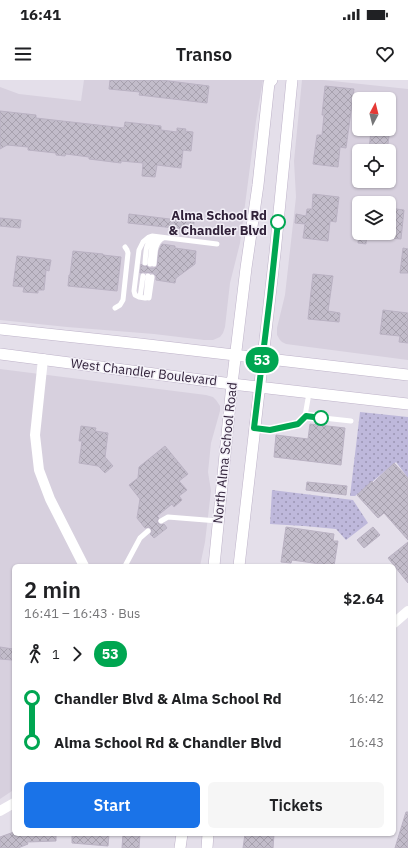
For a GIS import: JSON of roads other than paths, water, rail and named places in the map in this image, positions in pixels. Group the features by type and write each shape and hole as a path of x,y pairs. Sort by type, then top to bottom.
{"main road":[{"name":"North Alma School Road","path":"214,564 232,384 258,185 269,83 272,80"},
{"name":"North Alma School Road","path":"239,564 275,253 292,80"},
{"name":"West Chandler Boulevard","path":"0,329 408,375"},
{"name":"West Chandler Boulevard","path":"0,354 232,384 408,404"},
{"path":"180,848 182,836"},
{"path":"207,848 208,836"}],"street":[{"path":"43,359 35,436 39,470 50,499 83,564"},
{"path":"396,621 408,612"},
{"path":"0,811 12,804"}],"lane":[{"path":"152,236 148,242 149,264 156,245 161,237"},
{"path":"145,298 135,295 134,292 139,250 143,242 149,237 152,236 216,244"},
{"path":"115,308 120,305 123,300 128,252 125,247"},
{"path":"145,298 148,276 145,298"},
{"path":"254,428 270,430 298,424 306,416 309,393"},
{"path":"306,416 351,421"},
{"path":"161,521 168,517 218,521"},
{"path":"126,564 140,538 148,531"}],"place":[{"name":"Alma School Rd & Chandler Blvd","path":"278,222"}]}
